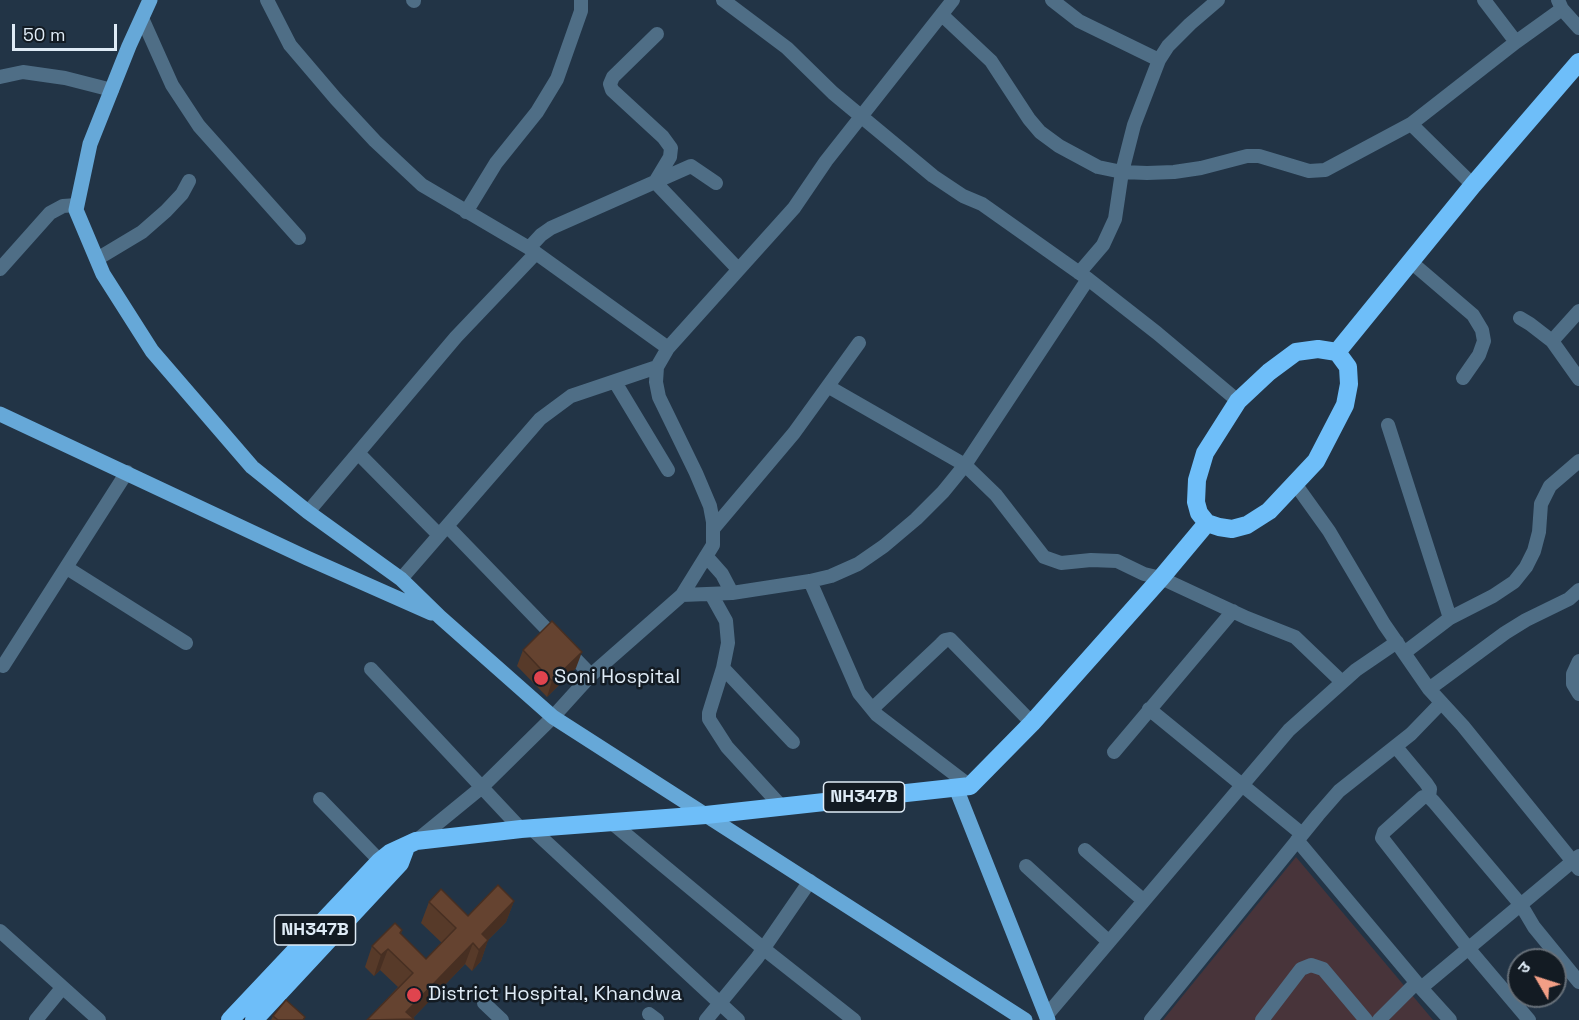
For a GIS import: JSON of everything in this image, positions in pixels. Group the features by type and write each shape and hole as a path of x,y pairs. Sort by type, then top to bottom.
{"highway":[{"path":"1337,352 1473,185 1579,62"},
{"path":"1318,349 1337,352 1348,367 1349,384 1345,405 1316,461 1269,511 1246,525 1232,529 1208,523 1199,513 1196,502 1197,480 1205,453 1238,401 1269,372 1296,352 1318,349"},
{"path":"963,787 1032,723 1208,523"},
{"name":"NH347B","path":"230,1020 380,861 390,853 411,844 526,829 706,815 963,787"},
{"name":"NH347B","path":"254,1020 400,863 411,844"}],"main road":[{"path":"150,0 90,144 76,210 104,274 152,351 252,467 308,512 401,579 440,617 553,717 1025,1020"},
{"path":"0,414 307,558 440,617"},
{"path":"963,787 1047,1018"}],"street":[{"path":"267,0 290,45 375,141 422,185 532,251 668,348"},
{"path":"466,212 495,163 537,112 557,79 581,11 581,0"},
{"path":"723,0 787,48 833,93 933,176 963,196 982,204 1084,276 1238,401"},
{"path":"411,844 482,787 553,717 591,675 682,595 713,545 713,529 710,506 659,397 656,382 657,367 668,348 794,208 826,161 953,0"},
{"path":"1052,0 1079,21 1159,60"},
{"path":"682,595 732,593 831,576 858,564 884,546 943,492 965,465 1103,245 1115,219 1122,172 1134,125 1159,60 1168,46 1218,0"},
{"path":"1484,0 1516,42"},
{"path":"942,15 991,61 1040,132 1081,160 1098,167 1122,172 1174,172 1202,168 1247,156 1259,156 1309,171 1325,170 1411,124 1516,42 1560,4 1579,28"},
{"path":"142,18 172,85 199,126 299,238"},
{"path":"655,182 670,157 671,148 663,137 612,90 610,84 613,77 657,34"},
{"path":"0,77 23,72 65,78 111,90"},
{"path":"1411,124 1473,185"},
{"path":"308,512 532,251 541,235 551,228 691,166 716,183"},
{"path":"97,259 142,232 182,194 189,181"},
{"path":"655,182 738,269"},
{"path":"0,269 50,213 63,206 77,205"},
{"path":"1411,262 1473,315 1482,330 1484,341 1479,355 1463,378"},
{"path":"1552,341 1579,311"},
{"path":"1520,318 1552,341 1579,379"},
{"path":"713,529 794,433 859,343"},
{"path":"401,579 540,419 571,396 657,367"},
{"path":"615,382 668,470"},
{"path":"829,387 965,465 996,495 1044,557 1061,563 1090,560 1117,561 1143,574 1161,578 1295,637 1342,682"},
{"path":"1388,425 1450,618"},
{"path":"358,453 443,530 591,675"},
{"path":"1047,1018 1108,941 1288,730 1356,670 1400,648 1514,582 1526,567 1534,551 1539,532 1541,504 1550,486 1579,461"},
{"path":"3,666 127,472"},
{"path":"1296,484 1329,531 1400,648 1429,689 1577,862 1418,985 1379,1020"},
{"path":"706,556 723,574 732,593"},
{"path":"67,568 186,643"},
{"path":"810,581 859,693 877,715 963,787"},
{"path":"711,594 726,621 728,643 709,713 712,726 727,747 781,806"},
{"path":"1429,689 1505,633 1526,620 1576,597"},
{"path":"1114,752 1233,611"},
{"path":"872,709 940,644 950,639 1032,723"},
{"path":"1579,661 1573,674 1573,684 1579,693"},
{"path":"723,668 793,742"},
{"path":"371,669 482,787 738,1020"},
{"path":"1151,1020 1339,791 1411,734 1441,702"},
{"path":"1149,709 1242,784 1300,837 1418,985 1450,1020"},
{"path":"1396,747 1426,783 1430,789 1429,796 1521,904 1534,927 1579,982"},
{"path":"1429,796 1423,797 1384,832 1382,838 1468,948 1529,1020"},
{"path":"320,799 380,861"},
{"path":"611,822 764,949 854,1020"},
{"path":"1085,850 1143,900"},
{"path":"1026,866 1108,941"},
{"path":"706,1020 764,949 810,881"},
{"path":"0,931 99,1020"},
{"path":"1262,1020 1301,969 1311,965 1323,969 1366,1020"},
{"path":"36,1020 62,988"},
{"path":"483,1003 502,1020"}],"shaded area":[{"path":"1296,857 1433,1020 1163,1020"}],"building":[{"path":"552,621 582,652 552,681 523,650"},
{"path":"498,885 514,901 482,934 488,940 479,950 473,943 406,1012 414,1019 367,1020 413,973 388,949 381,955 372,946 395,923 402,930 400,933 426,959 456,928 429,902 441,889 468,916"},
{"path":"286,1000 305,1017 303,1020 278,1020 273,1016"}],"place":[{"name":"Soni Hospital","path":"541,678"},
{"name":"District Hospital, Khandwa","path":"414,995"}]}
